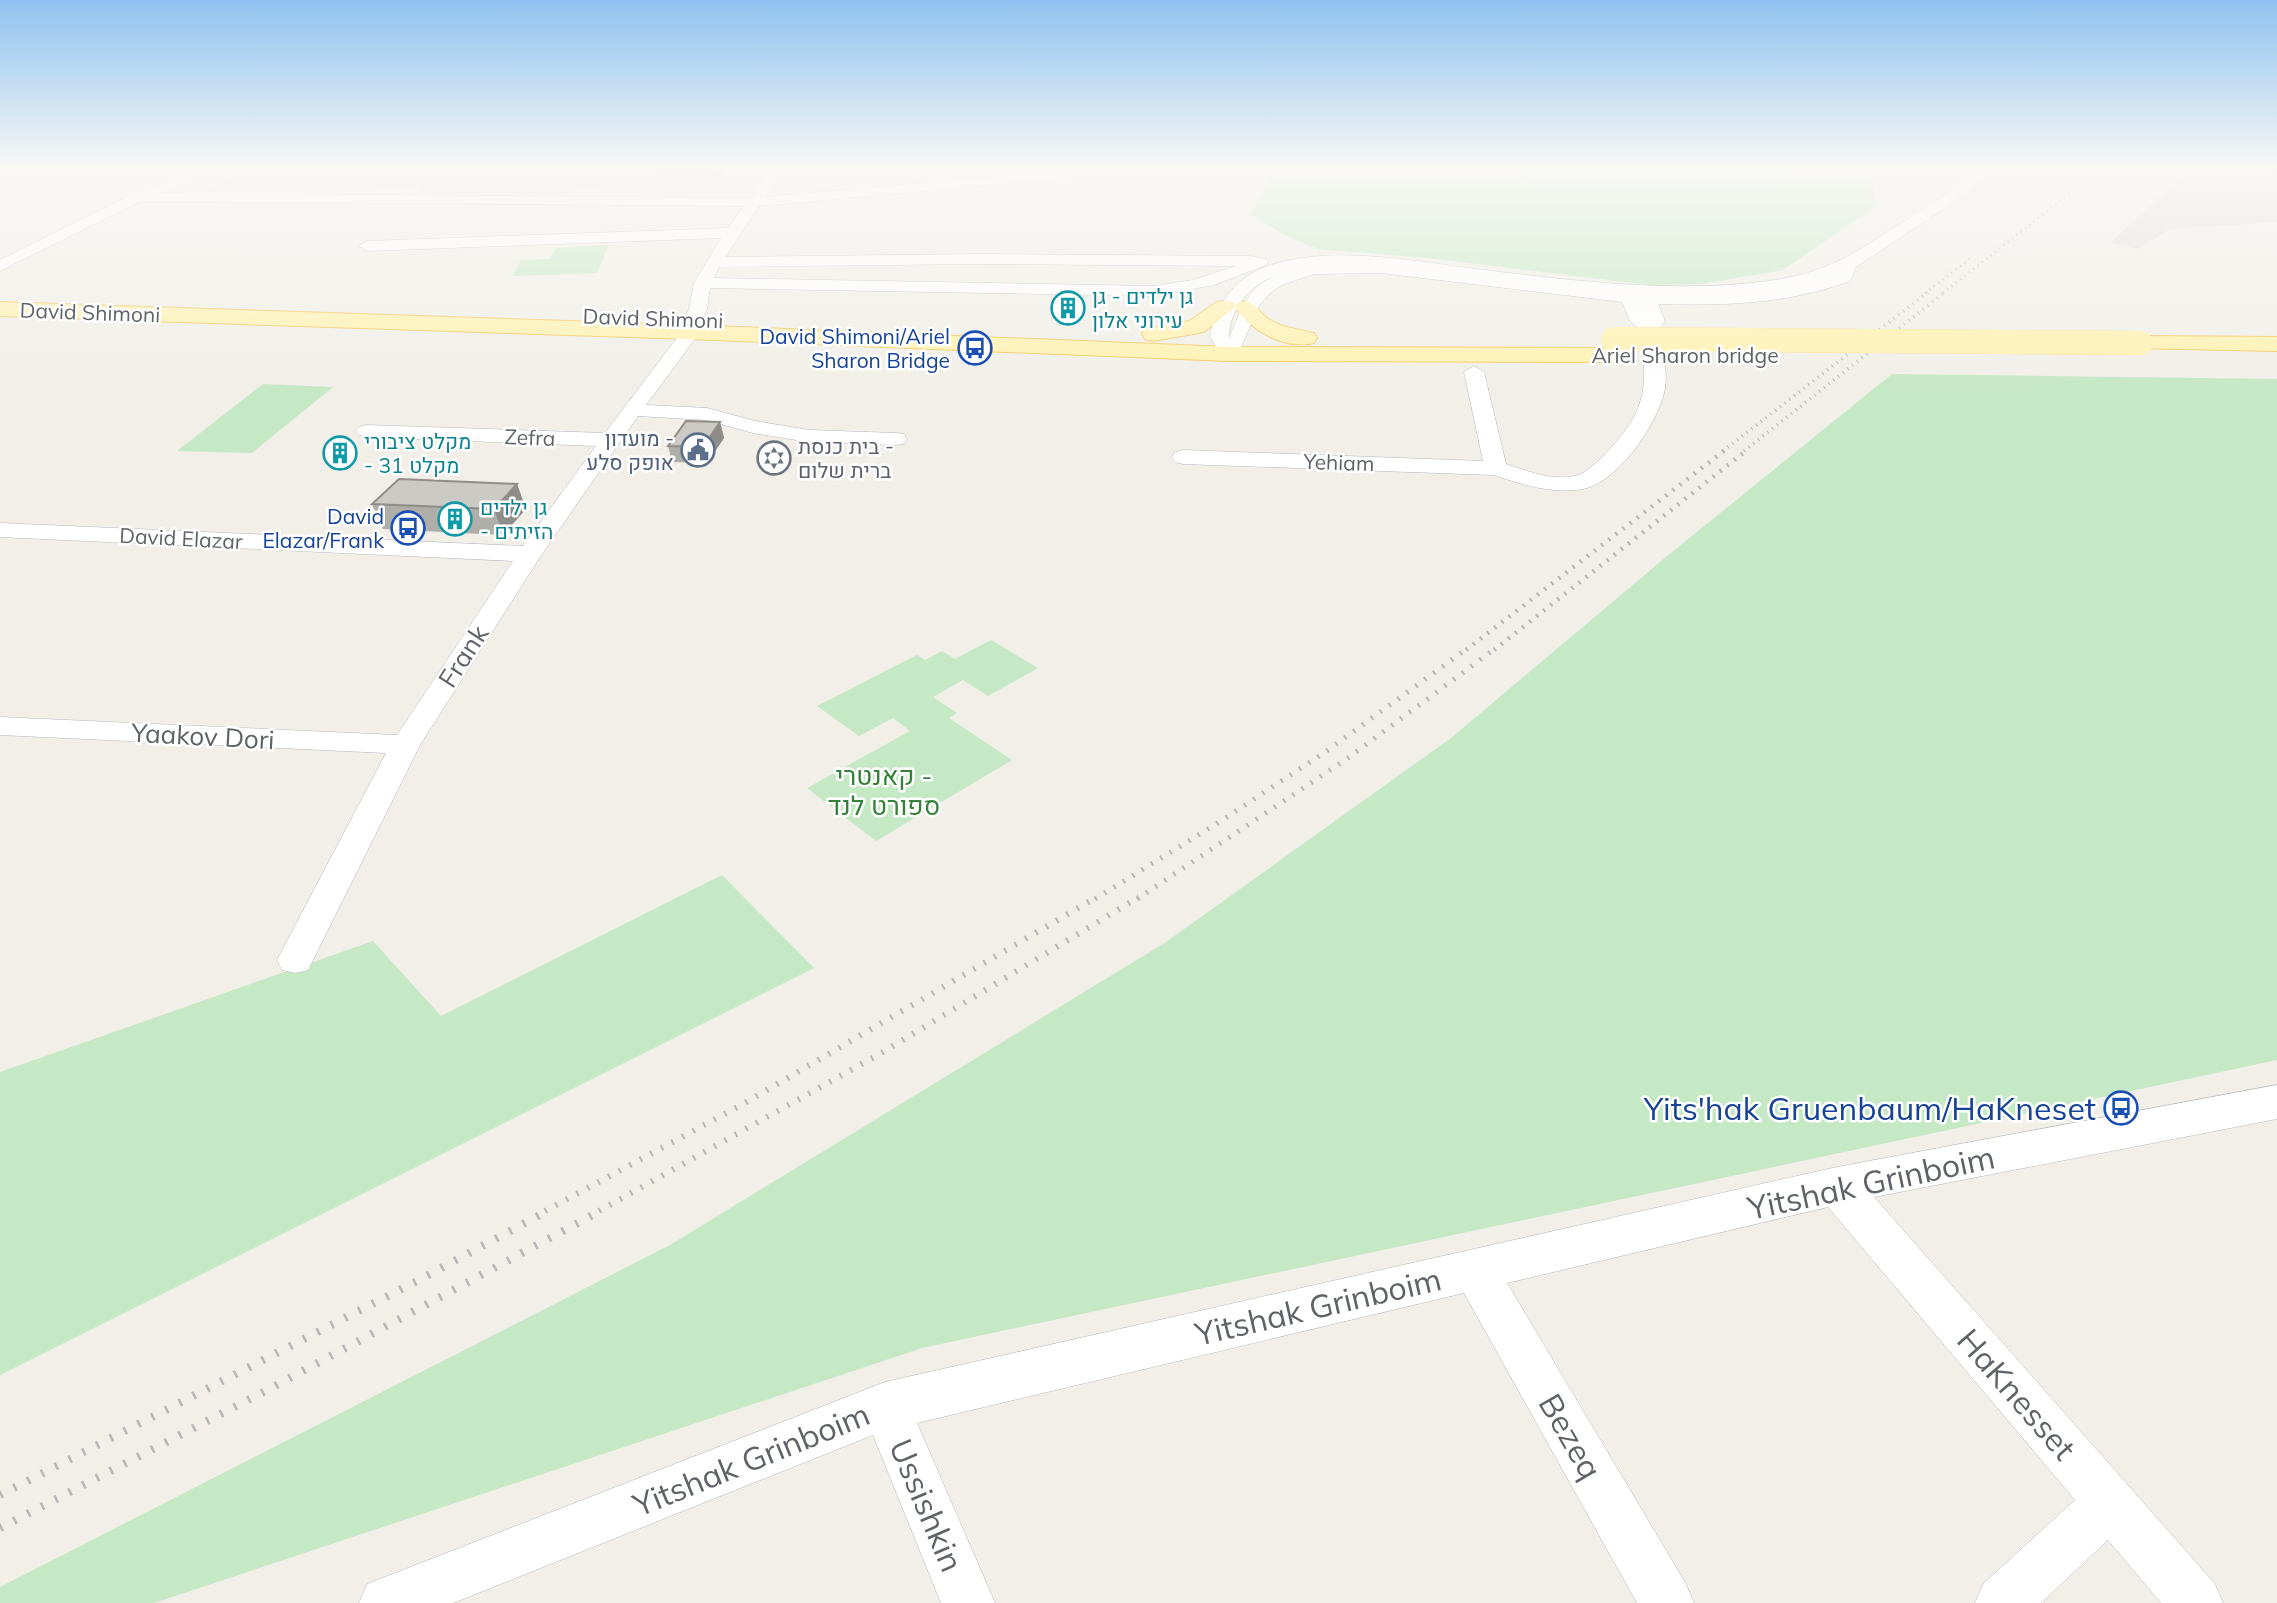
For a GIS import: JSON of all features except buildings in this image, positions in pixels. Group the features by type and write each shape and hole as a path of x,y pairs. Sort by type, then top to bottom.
{"main road":[{"name":"David Shimoni","path":"0,296 683,325 1229,342 1306,338"},
{"path":"1153,334 1196,327 1236,307 1268,327 1289,336 1306,338"},
{"name":"David Shimoni","path":"0,309 1153,334 1229,342"},
{"name":"Ariel Sharon bridge","path":"1306,338 1614,347"},
{"name":"Ariel Sharon bridge","path":"1229,342 2141,350"},
{"path":"2141,350 2277,345"},
{"path":"2141,350 2277,361"}],"street":[{"path":"0,266 48,242"},
{"path":"367,246 485,242"},
{"name":"Frank","path":"295,960 405,745 530,555 661,369 678,350 683,325 713,262 726,242"},
{"path":"1229,342 1236,307 1277,281 1312,270 1394,270 1638,296 1736,298 1801,291 1844,277 1848,265 1883,242"},
{"path":"702,287 1154,291 1181,289 1209,282 1261,261 979,259 713,262"},
{"name":"Yehiam","path":"1183,457 1496,468 1514,476 1549,483 1582,482 1597,474 1640,429 1655,389 1650,329 1639,321 1638,296"},
{"path":"1474,372 1496,468"},
{"path":"632,410 708,414 753,428 808,436 896,439"},
{"name":"Zefra","path":"366,431 610,440"},
{"name":"David Elazar","path":"0,530 530,555"},
{"name":"Yaakov Dori","path":"0,726 405,745"},
{"name":"Yitshak Grinboim","path":"386,1603 885,1406 1837,1186 2277,1102"},
{"name":"HaKnesset","path":"1837,1186 2196,1603"},
{"name":"Bezeq","path":"1475,1270 1667,1603"},
{"name":"Ussishkin","path":"885,1406 968,1603"},
{"path":"2002,1603 2110,1503"}],"shaded area":[{"path":"2111,242 2150,242 2139,249"}],"green space":[{"path":"1300,242 1824,242 1783,270 1701,284 1649,285 1429,258 1318,249"},
{"path":"609,245 597,273 512,276 521,260 550,259 556,248"},
{"path":"1892,374 2277,379 2277,1060 922,1348 154,1603 0,1603 0,1587 670,1245 1166,942 1451,738 1666,557"},
{"path":"263,384 333,387 252,453 177,451"},
{"name":"קאנטרי - ספורט לנד","path":"991,640 1038,668 988,696 963,680 933,697 957,713 949,718 1012,760 876,841 807,788 910,731 893,718 859,736 817,706 917,655 925,660 942,651 955,659"},
{"path":"722,875 814,968 0,1375 0,1072 373,941 441,1016"}],"railway":[{"path":"1943,293 2008,242"},
{"path":"1925,293 1972,257"},
{"path":"1723,451 1928,292"},
{"path":"1744,451 1945,292"},
{"path":"1466,650 1725,450"},
{"path":"1494,650 1747,450"},
{"path":"1095,899 1224,819 1328,750 1468,648"},
{"path":"1137,899 1348,758 1496,648"},
{"path":"545,1211 743,1104 1097,897"},
{"path":"599,1211 883,1052 1139,897"},
{"path":"0,1495 417,1281 549,1210"},
{"path":"0,1528 273,1387 602,1210"}],"place":[{"name":"גן ילדים - גן עירוני אלון","path":"1068,308"},
{"name":"David Shimoni/Ariel Sharon Bridge","path":"975,348"},
{"name":"מועדון - אופק סלע","path":"698,450"},
{"name":"מקלט ציבורי - מקלט 31","path":"340,453"},
{"name":"בית כנסת - ברית שלום","path":"774,458"},
{"name":"גן ילדים - הזיתים","path":"455,519"},
{"name":"David Elazar/Frank","path":"408,528"},
{"name":"Yits'hak Gruenbaum/HaKneset","path":"2121,1108"}]}
